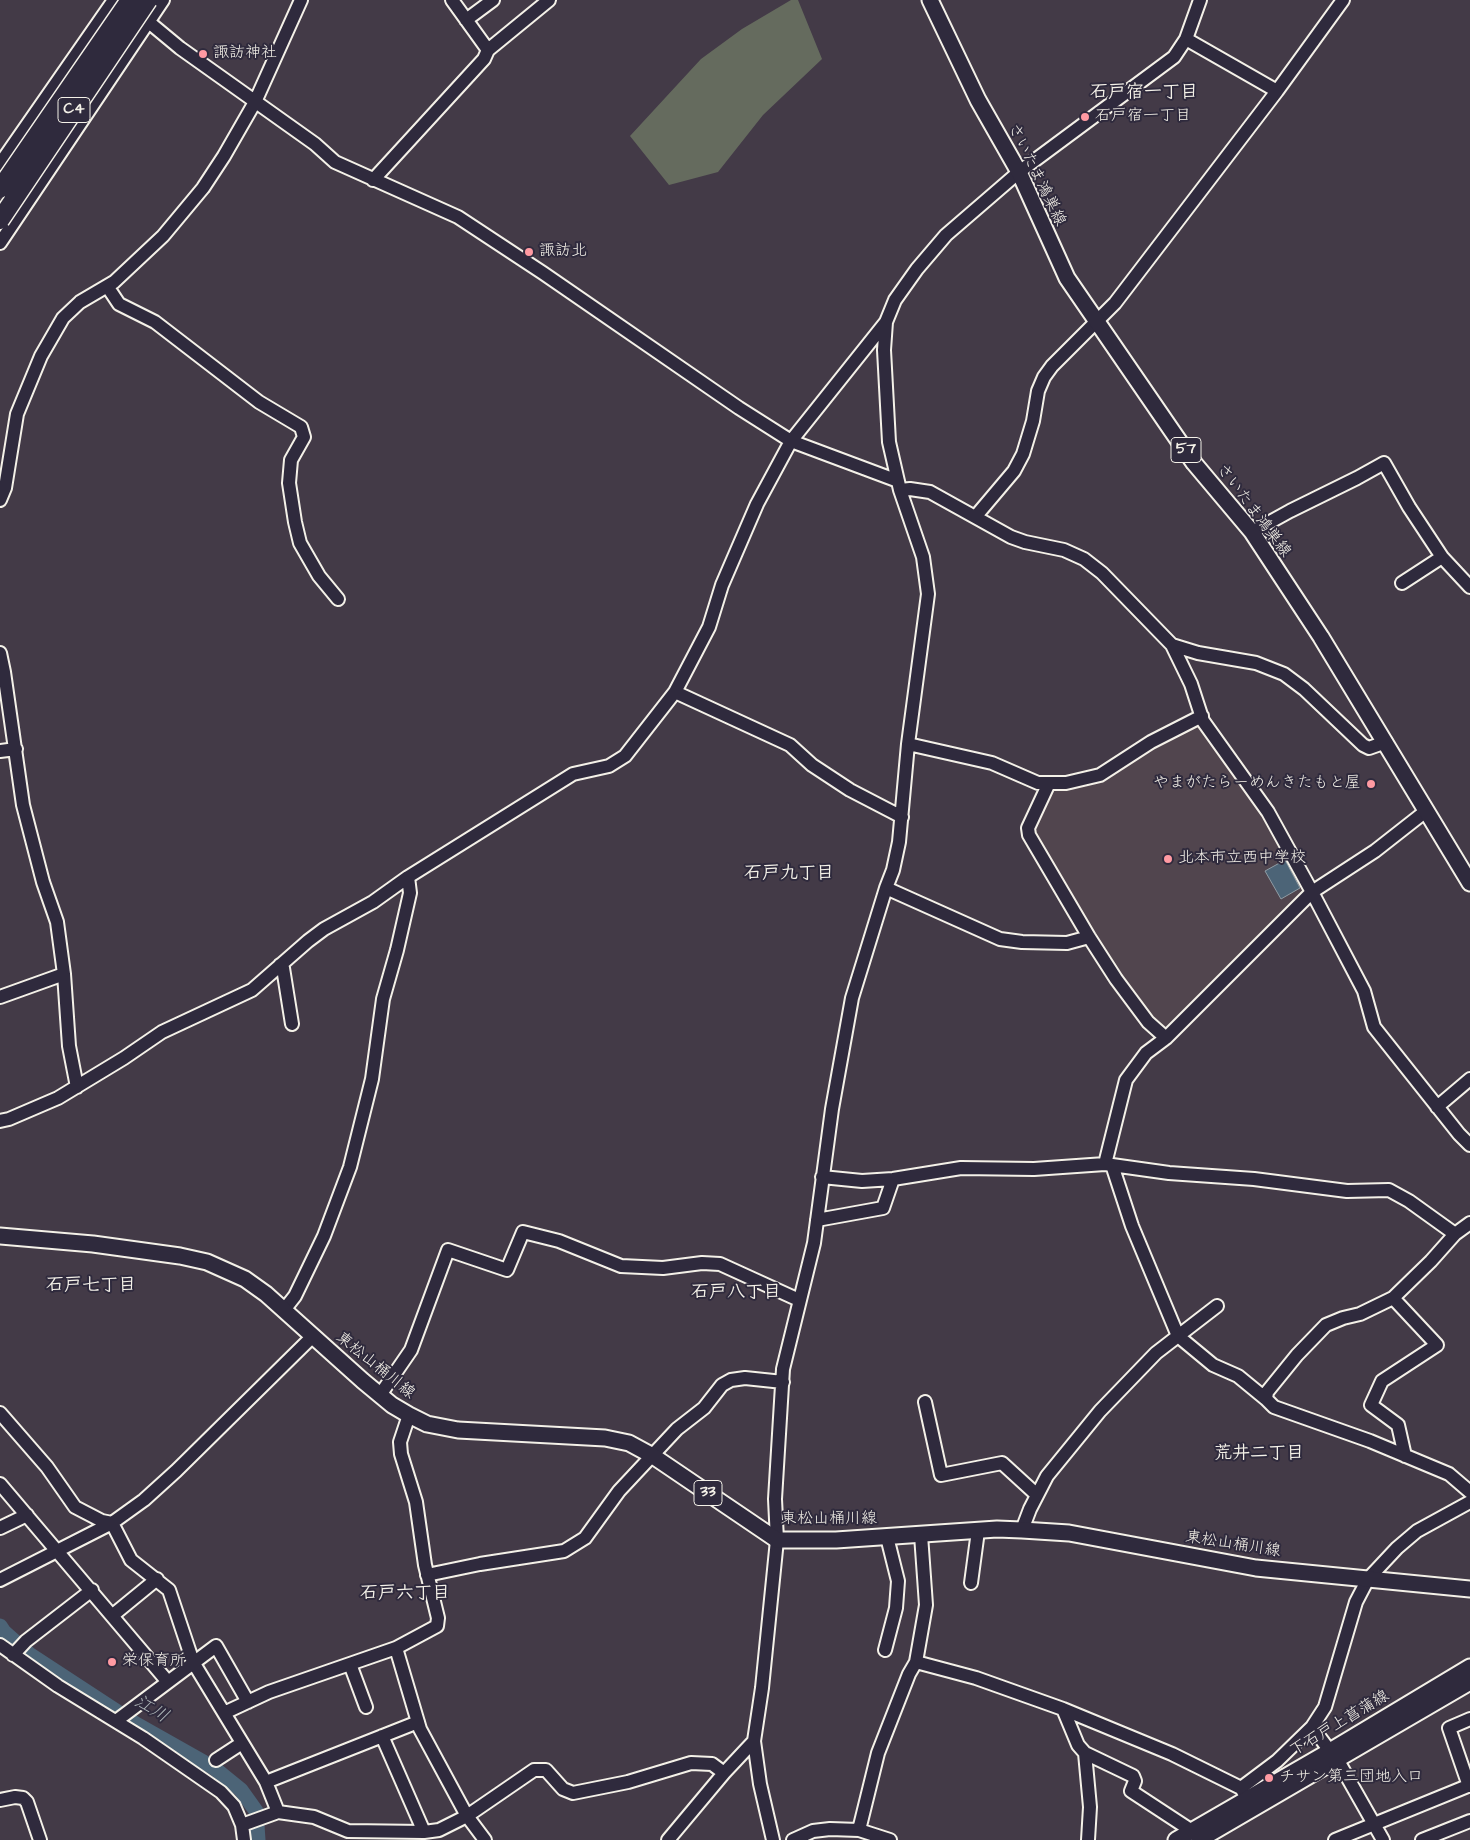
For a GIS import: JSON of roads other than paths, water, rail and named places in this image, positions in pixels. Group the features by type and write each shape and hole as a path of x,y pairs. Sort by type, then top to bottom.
{"highway":[{"name":"C4","path":"0,189 130,0"},
{"name":"C4","path":"0,220 148,0"}],"main road":[{"name":"さいたま鴻巣線","path":"930,0 978,100 1019,172 1066,278 1194,463 1252,532 1386,742 1470,883"},
{"name":"東松山桶川線","path":"0,1236 93,1244 180,1256 207,1262 245,1279 266,1294 312,1337 380,1395 409,1415 427,1424 458,1430 605,1438 629,1442 653,1456 777,1540 887,1537 978,1531 1022,1530 1069,1533 1256,1568 1470,1589"},
{"name":"下石戸上菖蒲線","path":"1187,1837 1244,1793 1334,1755 1470,1667"},
{"name":"下石戸上菖蒲線","path":"1187,1837 1470,1682"}],"street":[{"path":"0,164 114,0"},
{"path":"121,0 180,48 315,144 335,162 458,217 486,234 739,408 792,442 899,486 930,492 1011,537 1025,542 1064,550 1084,559 1102,573 1172,644 1191,684 1202,716 1268,812 1312,892 1364,991 1374,1027 1470,1145"},
{"path":"0,243 163,0"},
{"path":"0,500 5,488 17,414 41,356 63,318 80,302 114,282 163,236 203,188 224,156 254,102 301,0"},
{"path":"452,0 488,50"},
{"path":"466,20 492,0"},
{"path":"0,1121 58,1098 124,1058 162,1032 252,990 324,929 373,902 408,877 573,774 609,766 625,756 675,692 708,627 722,585 757,504 792,442 886,322 895,300 917,270 946,235 1019,172 1174,57 1186,39 1200,0"},
{"path":"976,516 1014,471 1023,454 1044,377 1095,321 1115,303 1277,91 1343,0"},
{"path":"373,180 484,59 488,50 543,2"},
{"path":"1186,39 1277,91"},
{"path":"107,286 119,304 155,322 259,402 301,427 304,438 291,460 289,483 295,522 300,543 319,576 338,599"},
{"path":"773,1840 760,1784 754,1741 762,1688 777,1540 776,1499 783,1369 814,1244 835,1091 852,998 893,870 902,817 908,744 928,594 922,557 899,486 889,442 884,350 886,322"},
{"path":"1252,532 1384,463 1408,507 1442,557 1470,587"},
{"path":"1402,583 1442,557"},
{"path":"1172,644 1198,653 1256,663 1284,674 1304,689 1363,745 1370,748 1386,742"},
{"path":"0,653 23,805 43,882 58,922 69,1046 77,1087"},
{"path":"675,692 790,745 812,765 850,790 902,817"},
{"path":"908,744 992,763 1038,783 1066,783 1100,775 1151,742 1202,716"},
{"path":"0,751 16,749"},
{"path":"1049,783 1028,828 1029,835 1089,937 1148,1022 1166,1038"},
{"path":"1426,811 1375,851 1312,892 1166,1038 1146,1053 1126,1080 1108,1164 1178,1336 1213,1365 1238,1376 1274,1407 1450,1474 1470,1492"},
{"path":"284,1310 295,1296 324,1236 350,1167 372,1080 382,999 397,950 410,892 408,877"},
{"path":"886,888 1000,939 1022,942 1067,942 1089,937"},
{"path":"280,965 283,968 292,1024"},
{"path":"0,997 64,974"},
{"path":"1438,1107 1470,1079"},
{"path":"822,1177 862,1181 893,1179 961,1168 1034,1169 1108,1164 1169,1173 1254,1179 1347,1191 1389,1190 1409,1201 1455,1234"},
{"path":"817,1220 884,1208 893,1179"},
{"path":"1266,1399 1267,1392 1297,1355 1326,1325 1360,1314 1394,1298 1455,1234 1470,1223"},
{"path":"380,1395 411,1350 448,1250 507,1270 523,1232 559,1241 621,1266 663,1268 702,1263 720,1264 799,1300"},
{"path":"1394,1298 1437,1344 1382,1381 1371,1405 1398,1425 1405,1456"},
{"path":"1022,1530 1047,1476 1100,1411 1156,1353 1217,1306"},
{"path":"0,1580 112,1523 144,1500 312,1337"},
{"path":"427,1575 480,1564 564,1551 585,1538 619,1491 677,1429 704,1408 722,1385 731,1380 745,1378 782,1382"},
{"path":"924,1402 941,1475 1002,1464 1037,1495"},
{"path":"224,1714 269,1692 396,1648 437,1626 438,1618 427,1575 416,1502 401,1454 400,1442 409,1415"},
{"path":"2,1418 47,1467 74,1507 102,1521 112,1523"},
{"path":"0,1484 92,1590 168,1682"},
{"path":"916,1662 976,1678 1063,1709 1172,1754 1244,1793 1312,1727 1325,1707 1356,1602 1368,1579 1417,1530 1470,1502"},
{"path":"0,1528 27,1515"},
{"path":"112,1523 131,1560 169,1590 193,1662 266,1782 278,1812"},
{"path":"971,1584 978,1531"},
{"path":"859,1830 878,1753 909,1674 916,1662 926,1605 921,1535"},
{"path":"885,1650 896,1608 898,1581 887,1537"},
{"path":"113,1615 157,1579"},
{"path":"13,1655 26,1641 92,1590"},
{"path":"0,1645 58,1686 150,1742 221,1792 234,1806 242,1825 244,1840"},
{"path":"116,1721 216,1646 248,1702"},
{"path":"396,1648 420,1729 467,1816 485,1840"},
{"path":"350,1664 366,1707"},
{"path":"1063,1709 1078,1745 1084,1753 1133,1776 1135,1781 1131,1791 1187,1837"},
{"path":"1335,1840 1470,1786 1449,1728 1470,1719"},
{"path":"266,1782 418,1722"},
{"path":"1312,1727 1334,1755 1383,1840"},
{"path":"382,1736 424,1832"},
{"path":"668,1840 724,1773 754,1741"},
{"path":"216,1760 242,1743"},
{"path":"1084,1753 1090,1807 1088,1840"},
{"path":"242,1825 278,1812 314,1816 348,1831 424,1832 440,1830 467,1816 534,1770 546,1770 564,1789 573,1793 628,1782 691,1763 712,1764 724,1773"},
{"path":"0,1800 15,1796 23,1798 27,1802 40,1840"},
{"path":"1422,1840 1470,1821"},
{"path":"792,1840 813,1831 830,1828 859,1830 890,1840"}],"water":[{"path":"1285,860 1300,888 1281,899 1265,871"}],"waterway":[{"name":"江川","path":"0,1626 4,1632 29,1654 136,1724 214,1768 241,1790 256,1811 258,1840"}],"place":[{"name":"諏訪神社","path":"203,54"},
{"name":"石戸宿一丁目","path":"1085,117"},
{"name":"諏訪北","path":"529,252"},
{"name":"やまがたらーめんきたもと屋","path":"1371,784"},
{"name":"北本市立西中学校","path":"1168,859"},
{"name":"栄保育所","path":"112,1662"},
{"name":"チサン第三団地入口","path":"1269,1778"}],"district":[{"name":"石戸宿一丁目","path":"1144,93"},
{"name":"石戸九丁目","path":"789,874"},
{"name":"石戸七丁目","path":"91,1286"},
{"name":"石戸八丁目","path":"736,1293"},
{"name":"荒井二丁目","path":"1259,1454"},
{"name":"石戸六丁目","path":"405,1594"}]}
